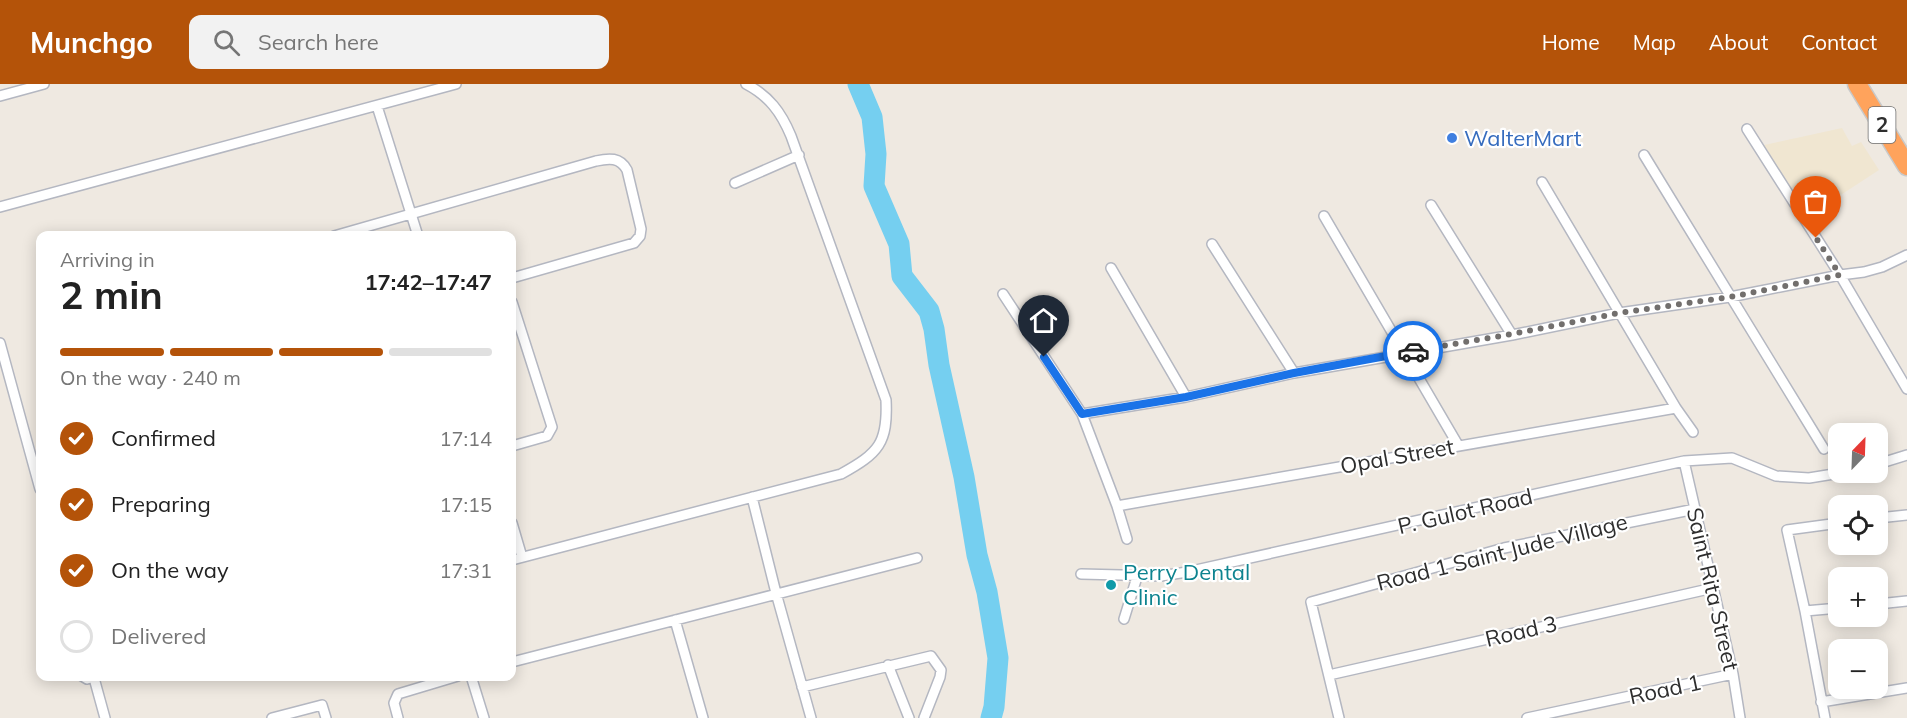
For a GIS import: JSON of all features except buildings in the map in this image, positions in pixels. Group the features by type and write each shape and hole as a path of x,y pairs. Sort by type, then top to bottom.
{"highway":[{"name":"2","path":"1857,84 1907,166"}],"street":[{"path":"0,96 44,84"},
{"path":"0,207 456,84"},
{"path":"516,559 841,474 863,462 881,444 887,420 886,400 799,155 783,117 768,99 746,84"},
{"path":"377,106 417,231"},
{"path":"1747,129 1840,275 1907,389"},
{"path":"735,183 799,155"},
{"path":"1644,155 1824,449"},
{"path":"352,231 596,161 608,159 624,164 641,229 638,240 516,277"},
{"path":"1542,182 1676,408 1693,432"},
{"path":"1431,206 1512,334"},
{"path":"1324,216 1458,445"},
{"path":"1212,244 1294,373"},
{"path":"1082,414 1186,397 1294,373 1619,313 1730,297 1882,267 1907,255"},
{"path":"1111,268 1186,397"},
{"path":"1003,294 1082,414 1127,539"},
{"path":"516,314 552,427 547,436 516,445"},
{"path":"0,343 36,474"},
{"name":"Opal Street","path":"1117,506 1676,408"},
{"path":"1888,461 1907,455"},
{"name":"P. Gulot Road","path":"1081,574 1161,576 1220,565 1684,461 1732,458 1776,477 1809,478 1828,475"},
{"name":"Saint Rita Street","path":"1684,461 1733,674 1740,718"},
{"path":"752,497 811,718"},
{"name":"Road 1 Saint Jude Village","path":"1329,675 1311,602 1504,548 1695,509"},
{"path":"1888,517 1907,515"},
{"path":"1825,718 1787,530 1828,525"},
{"path":"516,537 522,557"},
{"path":"516,661 917,558"},
{"path":"1124,619 1137,577"},
{"name":"Road 3","path":"1329,675 1713,588"},
{"path":"1888,603 1907,601"},
{"path":"1805,611 1828,609"},
{"path":"675,620 703,718"},
{"path":"802,687 931,656 941,670 924,718"},
{"path":"888,665 909,718"},
{"name":"Road 1","path":"1527,718 1733,674"},
{"path":"1329,675 1340,718"},
{"path":"97,681 105,718"},
{"path":"398,718 394,703 398,694 441,681"},
{"path":"473,681 484,718"},
{"path":"1821,702 1907,688"},
{"path":"272,718 322,705 326,718"}],"shaded area":[{"path":"1842,128 1852,146 1861,142 1879,170 1810,215 1793,188 1789,190 1760,146"}],"waterway":[{"path":"858,84 872,117 876,154 874,186 899,244 902,276 929,311 934,329 939,365 964,477 998,658 991,718"}],"way so far":[{"path":"1413,351 1619,313 1730,297 1840,275 1816,238"}],"place":[{"name":"WalterMart","path":"1452,138"},
{"name":"Perry Dental Clinic","path":"1111,585"}],"route":[{"path":"1044,357 1082,414 1186,397 1294,373 1413,351"}]}
